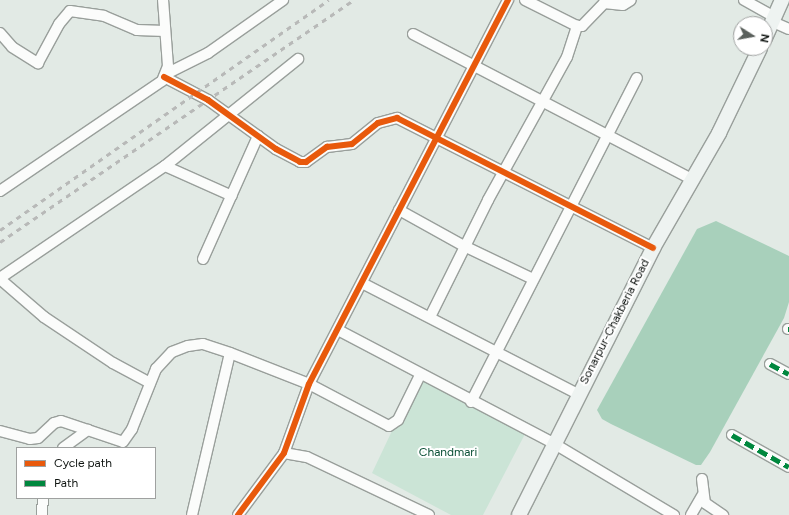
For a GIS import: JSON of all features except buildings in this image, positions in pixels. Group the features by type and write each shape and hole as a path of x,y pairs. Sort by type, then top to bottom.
{"main road":[{"path":"766,14 775,0"},
{"path":"766,14 782,0"},
{"path":"738,94 750,56"},
{"name":"Sonarpur-Chakberia Road","path":"520,515 553,443 653,248 738,94 756,56"}],"street":[{"path":"163,0 165,75"},
{"path":"0,191 157,86 165,75 208,53 283,0"},
{"path":"238,515 284,453 310,384 508,0"},
{"path":"525,0 577,26 582,26 604,3 623,5 631,0"},
{"path":"744,0 789,29"},
{"path":"0,33 12,47 38,63 58,24 70,11 104,16 137,30 165,31"},
{"path":"430,317 464,246 544,101 566,57 577,26"},
{"path":"413,34 692,179"},
{"path":"150,382 113,363 44,317 0,278 165,166 230,116 298,59"},
{"path":"165,75 208,100 258,136 300,162 306,162 326,147 352,144 372,126 397,118 571,208 653,248"},
{"path":"471,402 637,78"},
{"path":"203,259 258,136"},
{"path":"165,166 232,196"},
{"path":"399,210 464,246 533,279"},
{"path":"362,283 578,394"},
{"path":"338,330 471,402 553,443 674,515"},
{"path":"0,431 30,439 38,438 61,421 117,441 128,439 156,369 172,352 203,344 310,384 389,426 398,420 420,375"},
{"path":"192,515 230,353"},
{"path":"770,364 789,374"},
{"path":"64,447 88,430"},
{"path":"732,435 789,467"},
{"path":"284,453 307,457 429,515"},
{"path":"691,515 702,496 702,479"},
{"path":"702,496 710,508 723,515"},
{"path":"42,499 42,515"}],"green space":[{"name":"Chandmari","path":"418,376 525,434 483,515 451,515 372,473"}],"shaded area":[{"path":"716,221 789,256 789,302 784,318 710,452 701,465 696,465 602,419 597,410 697,229"}],"railway":[{"path":"0,230 328,0"},
{"path":"0,242 353,0"}],"marked path":[{"path":"770,364 789,374"},
{"path":"732,435 789,467"}],"cycle path":[{"path":"238,515 284,453 309,384 508,0"},
{"path":"164,77 208,100 276,149 300,162 306,162 327,147 352,144 378,123 397,118 653,248"}]}
